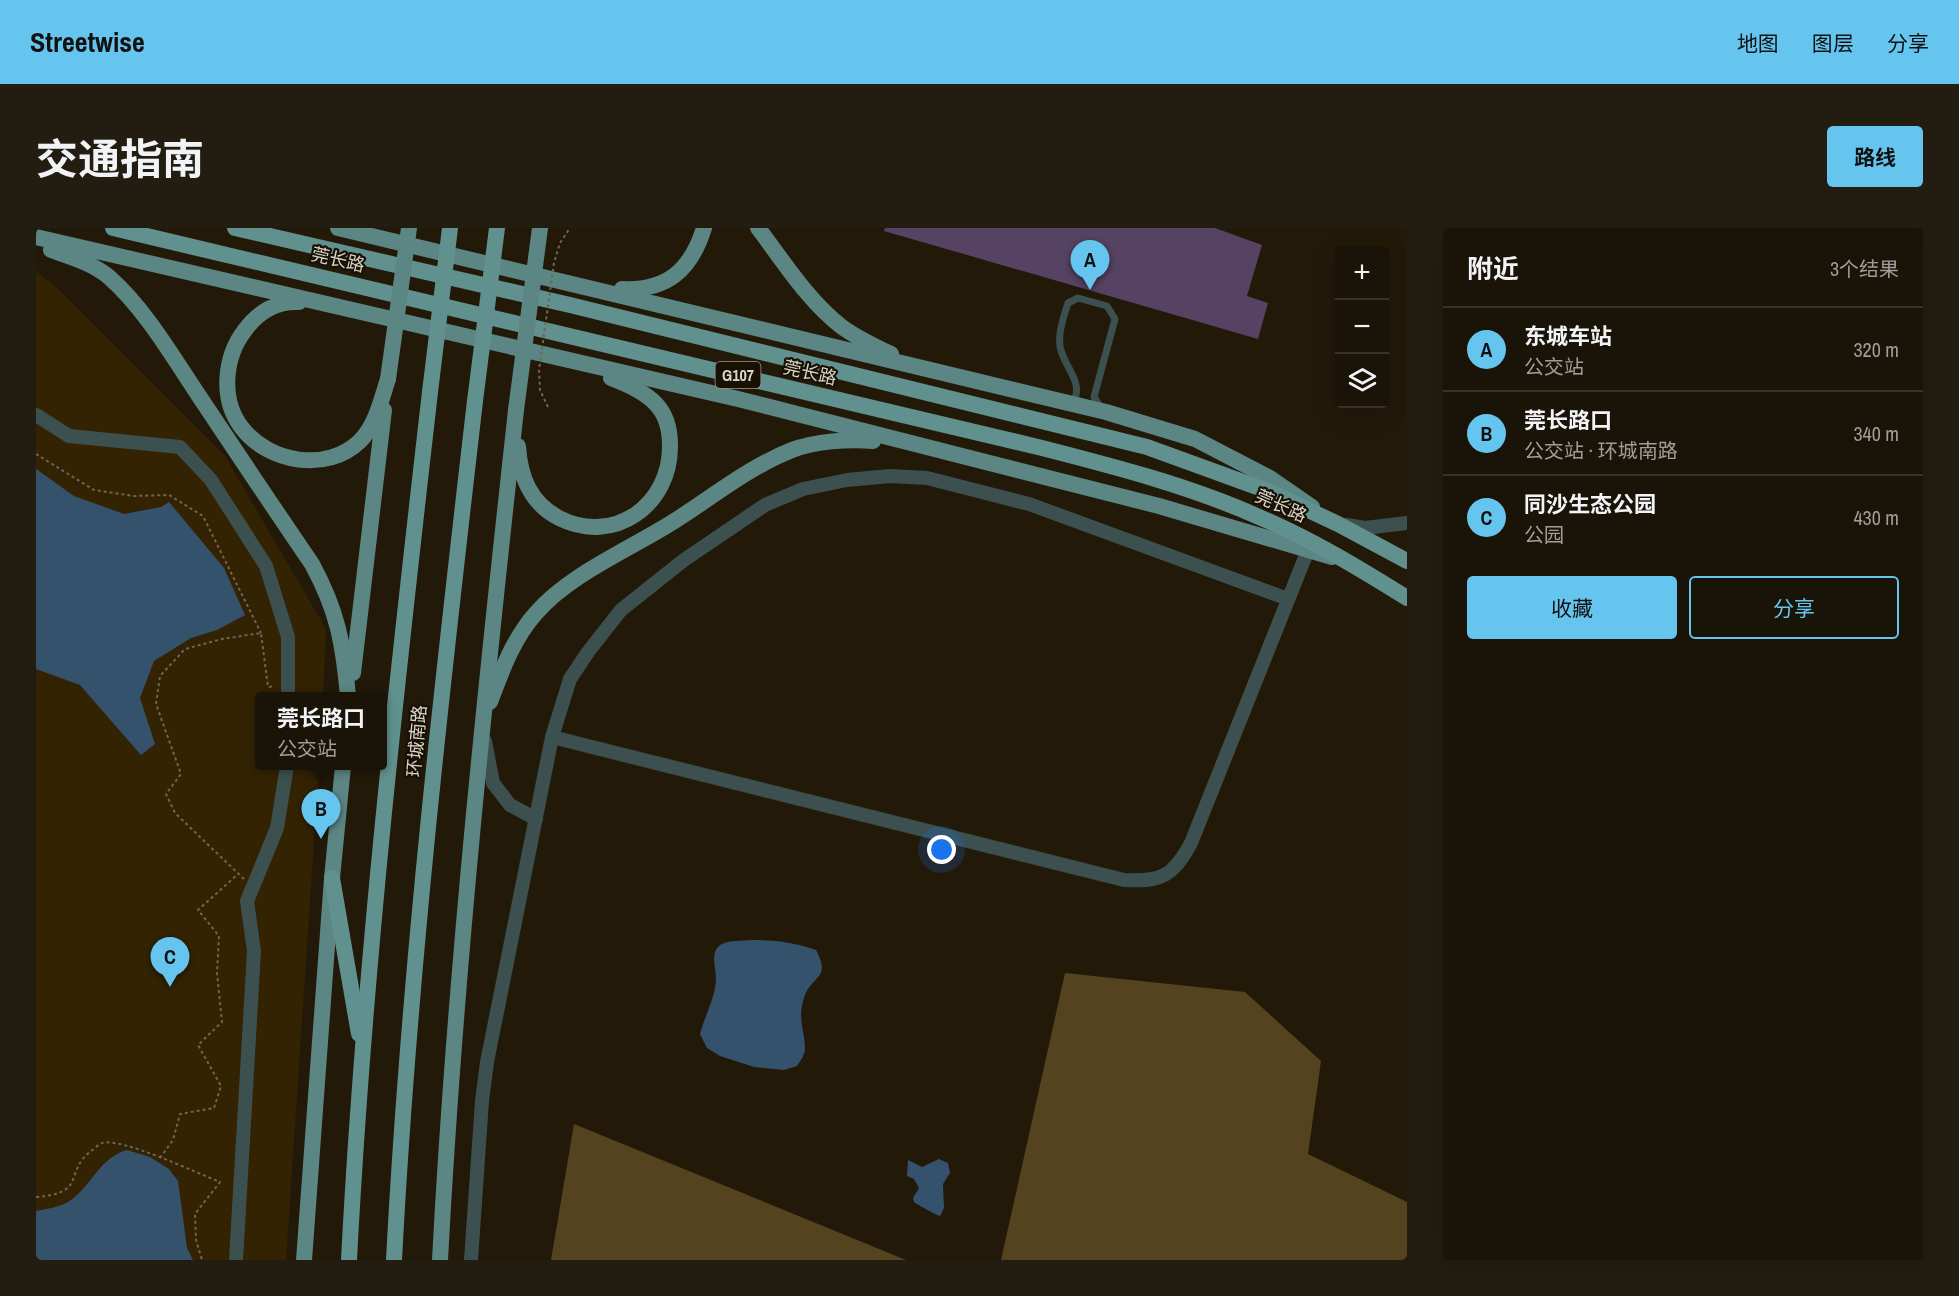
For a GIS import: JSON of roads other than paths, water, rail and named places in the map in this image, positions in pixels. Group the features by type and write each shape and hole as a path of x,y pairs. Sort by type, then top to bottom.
{"highway":[{"name":"莞长路","path":"113,228 950,426 1137,473 1258,516 1350,562 1407,598"},
{"name":"莞长路","path":"235,228 570,305 1147,447 1268,491 1338,524 1407,561"},
{"name":"环城南路","path":"349,1260 394,711 450,228"},
{"name":"环城南路","path":"394,1260 414,981 438,715 498,228"},
{"path":"332,878 364,1057"}],"main road":[{"path":"339,228 1106,412 1195,439 1270,478 1338,524"},
{"path":"349,692 409,228"},
{"path":"440,1260 458,989 482,725 516,410 540,228"},
{"path":"577,284 638,289 663,282 674,277 688,263 704,228"},
{"path":"758,228 807,294 843,328 922,369"},
{"path":"36,237 738,399 908,443 1002,464 1225,524 1350,562"},
{"path":"36,245 87,263 107,275 124,292 170,354 305,555 327,592 338,622 348,692"},
{"path":"324,304 295,302 270,308 248,326 237,340 226,378 231,402 241,427 264,448 283,456 315,461 331,458 347,451 360,441 370,428 388,379"},
{"path":"516,410 524,482 532,496 553,515 569,523 602,527 619,524 635,516 649,504 666,472 670,453 670,434 664,416 656,404 634,388 563,359"},
{"path":"482,725 504,664 518,637 553,596 674,521 761,463 795,449 843,441 908,443"},
{"path":"303,1260 343,770"}],"street":[{"path":"36,416 69,436 180,447 211,480 266,566 288,637 288,691"},
{"path":"471,1260 482,1101 487,1062 552,737 570,679 621,610 684,560 765,505 803,489 847,480 890,476 927,478 969,487 1040,508 1288,599"},
{"path":"1338,524 1365,528 1407,523"},
{"path":"552,737 1125,880 1148,881 1169,873 1183,859 1191,843 1308,550"},
{"path":"482,725 493,783 510,804 536,819"},
{"path":"236,1260 254,951 247,901 277,828 286,770"}],"lane":[{"path":"1062,402 1074,400 1077,394 1075,381 1060,346 1061,324 1068,303 1078,298 1107,306 1115,319 1094,397 1098,405 1106,412"}],"water":[{"path":"36,469 74,496 124,514 161,507 169,502 224,568 245,615 217,630 191,638 154,661 140,698 155,744 141,755 80,685 36,669"},
{"path":"768,940 808,947 816,950 820,960 822,967 819,977 807,991 802,1005 801,1018 805,1049 797,1066 784,1070 754,1067 720,1056 707,1048 700,1034 715,986 714,955 718,947 733,941"},
{"path":"127,1150 150,1157 169,1169 178,1181 187,1248 193,1260 36,1260 36,1211 61,1205 73,1199 108,1160"},
{"path":"939,1159 948,1163 950,1173 943,1184 944,1208 940,1216 914,1202 913,1198 919,1188 914,1179 907,1176 908,1160 922,1167"}],"place":[{"name":"东城车站","path":"1090,290"},
{"name":"莞长路口","path":"321,839"},
{"name":"同沙生态公园","path":"170,987"}]}
